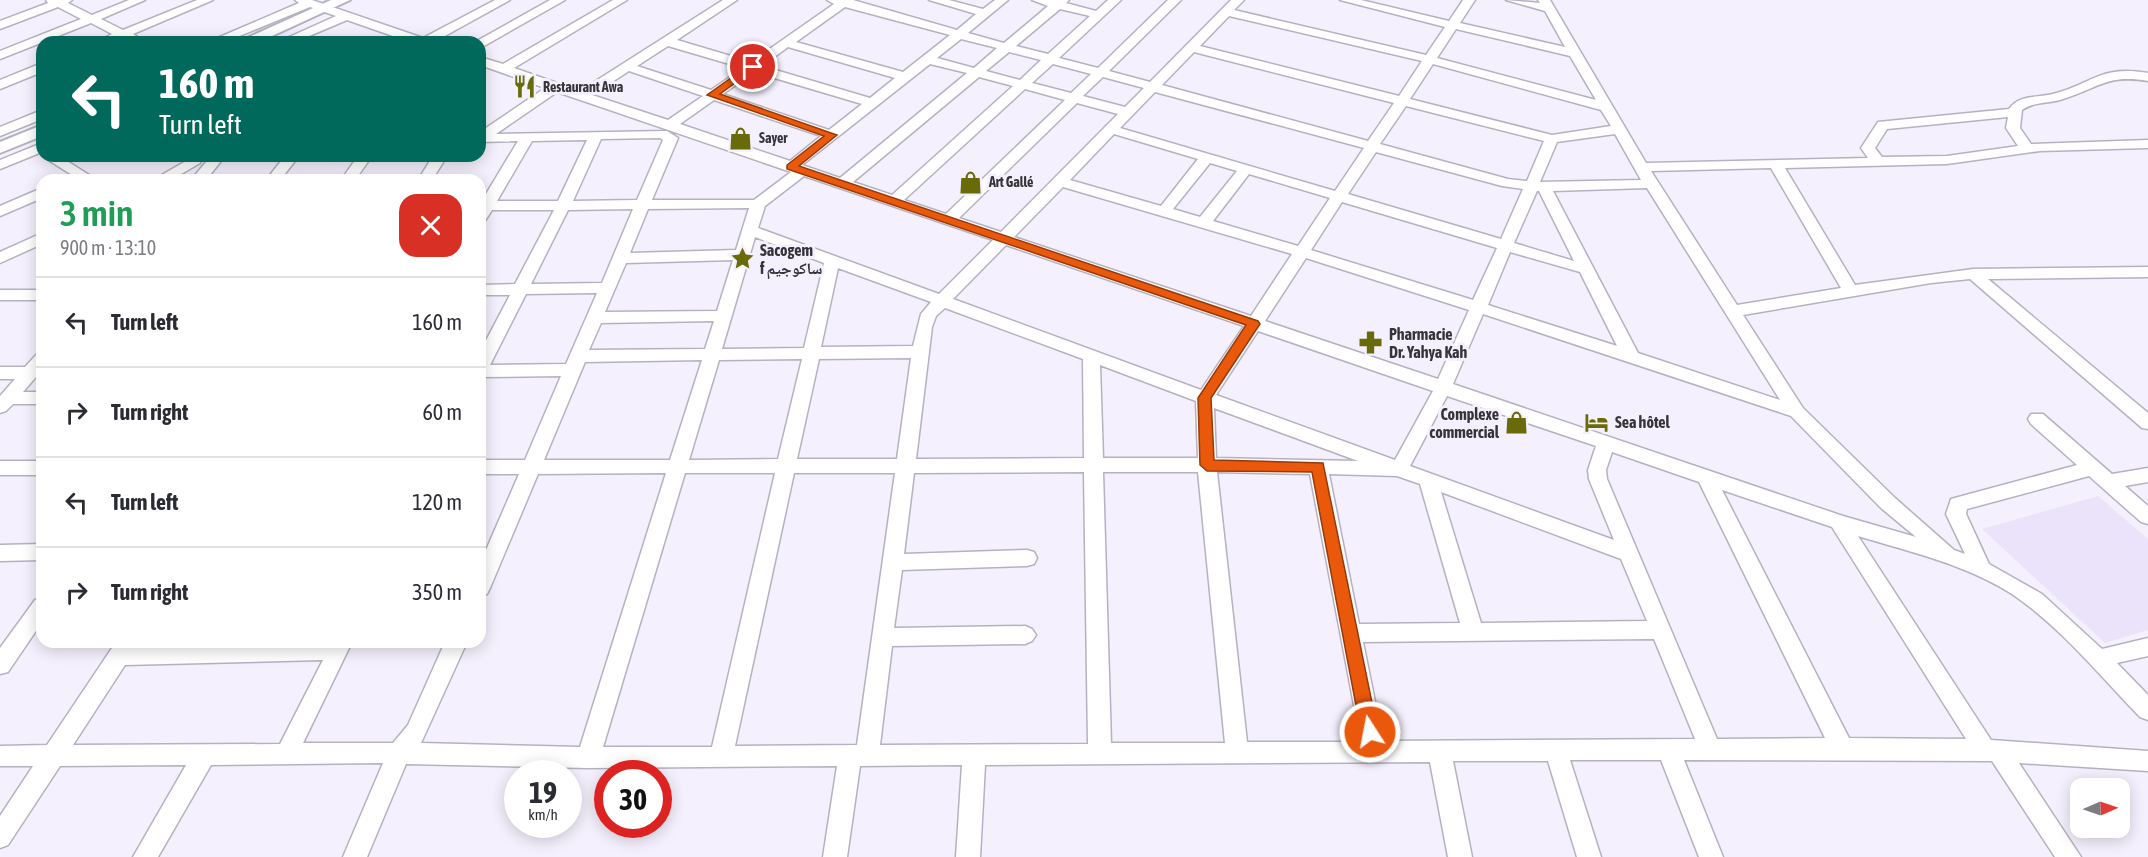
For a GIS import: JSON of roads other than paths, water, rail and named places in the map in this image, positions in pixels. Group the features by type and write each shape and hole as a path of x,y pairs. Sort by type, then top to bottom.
{"main road":[{"path":"260,36 343,0"},
{"path":"0,148 36,133"}],"street":[{"path":"48,36 139,0"},
{"path":"118,36 207,0"},
{"path":"435,36 504,0"},
{"path":"486,40 559,0"},
{"path":"504,69 621,0"},
{"path":"580,96 731,0"},
{"path":"935,0 985,13"},
{"path":"588,758 758,204 831,135 1002,0"},
{"path":"1038,0 1060,2 1099,15"},
{"path":"894,201 1115,0"},
{"path":"948,220 1071,98 1175,0"},
{"path":"836,857 882,637 921,352 929,314 1238,0"},
{"path":"1346,0 1573,53"},
{"path":"1237,753 1207,465 1204,398 1469,0"},
{"path":"1512,0 1550,3 1573,53 1651,183 1797,412 1888,503 1952,556"},
{"path":"0,25 59,1 90,19 127,36"},
{"path":"227,36 305,1 404,36"},
{"path":"669,126 841,1 1507,183 1539,187 1651,183"},
{"path":"842,184 1060,2"},
{"path":"1226,12 1428,59 1606,107"},
{"path":"298,36 346,16"},
{"path":"0,55 36,41"},
{"path":"666,41 872,103"},
{"path":"786,43 905,77"},
{"path":"1191,47 1552,139 1619,129"},
{"path":"927,60 1127,112"},
{"path":"486,64 1839,522 1952,556 2020,589 2148,710"},
{"path":"626,66 831,135"},
{"path":"0,84 36,69"},
{"path":"2027,149 2013,128 2016,108 2027,99 2058,96 2091,79 2123,72 2148,77"},
{"path":"486,134 555,87"},
{"path":"1878,162 1868,148 1883,125 2015,112"},
{"path":"0,132 36,117"},
{"path":"1110,129 1589,270"},
{"path":"486,138 670,136 486,574"},
{"path":"486,348 564,206 596,137"},
{"path":"486,207 527,138"},
{"path":"1399,469 1443,388 1505,247 1539,187 1552,139"},
{"path":"20,140 36,148"},
{"path":"1642,167 1947,159 2027,149 2148,144"},
{"path":"0,165 36,153"},
{"path":"1164,211 1207,158"},
{"path":"58,162 74,174"},
{"path":"172,174 193,162"},
{"path":"203,174 213,162"},
{"path":"278,174 287,162"},
{"path":"1775,163 1852,293"},
{"path":"1204,222 1246,169"},
{"path":"1059,181 1204,222 1479,307 1797,412"},
{"path":"1539,187 1589,270 1631,356"},
{"path":"0,212 36,195"},
{"path":"486,212 564,206 758,204"},
{"path":"750,230 1629,554"},
{"path":"0,258 36,241"},
{"path":"620,258 742,255"},
{"path":"721,757 832,261"},
{"path":"1733,311 1852,293 1931,278 1973,274 2148,272"},
{"path":"1973,274 2148,423"},
{"path":"486,290 607,288"},
{"path":"0,308 6,295 36,295"},
{"path":"594,318 723,316"},
{"path":"486,370 712,354 921,352"},
{"path":"1092,356 1100,754"},
{"path":"4,403 36,366"},
{"path":"0,373 30,373"},
{"path":"4,403 36,399"},
{"path":"2037,419 2148,517"},
{"path":"1606,443 1597,470 1598,479 1710,749"},
{"path":"486,467 1207,465 1399,469"},
{"path":"1318,467 1374,752"},
{"path":"0,468 36,468"},
{"path":"1982,569 1956,514 1958,504 2093,468"},
{"path":"2109,482 2148,475"},
{"path":"1706,477 1842,748"},
{"path":"1428,480 1473,632"},
{"path":"1839,522 1991,751 2069,857"},
{"path":"0,553 36,552"},
{"path":"893,562 1027,558"},
{"path":"3,656 36,616"},
{"path":"1351,633 1660,630"},
{"path":"882,637 1024,635"},
{"path":"2097,660 2148,647"},
{"path":"0,837 124,649 236,648"},
{"path":"285,755 339,648"},
{"path":"355,857 399,753 416,732 453,648"},
{"path":"0,756 399,753 588,758 1842,748 1991,751 2148,760"},
{"path":"1669,750 1711,857"},
{"path":"1556,751 1589,857"},
{"path":"1439,752 1460,857"},
{"path":"146,857 204,755"},
{"path":"968,857 974,755"}],"place":[{"name":"Restaurant Awa","path":"525,87"},
{"name":"Sayer","path":"741,138"},
{"name":"Art Gallé","path":"971,182"},
{"name":"Sacogem f ساكوجيم","path":"742,259"},
{"name":"Pharmacie Dr. Yahya Kah","path":"1371,343"},
{"name":"Sea hôtel","path":"1597,422"},
{"name":"Complexe commercial","path":"1517,423"}]}
